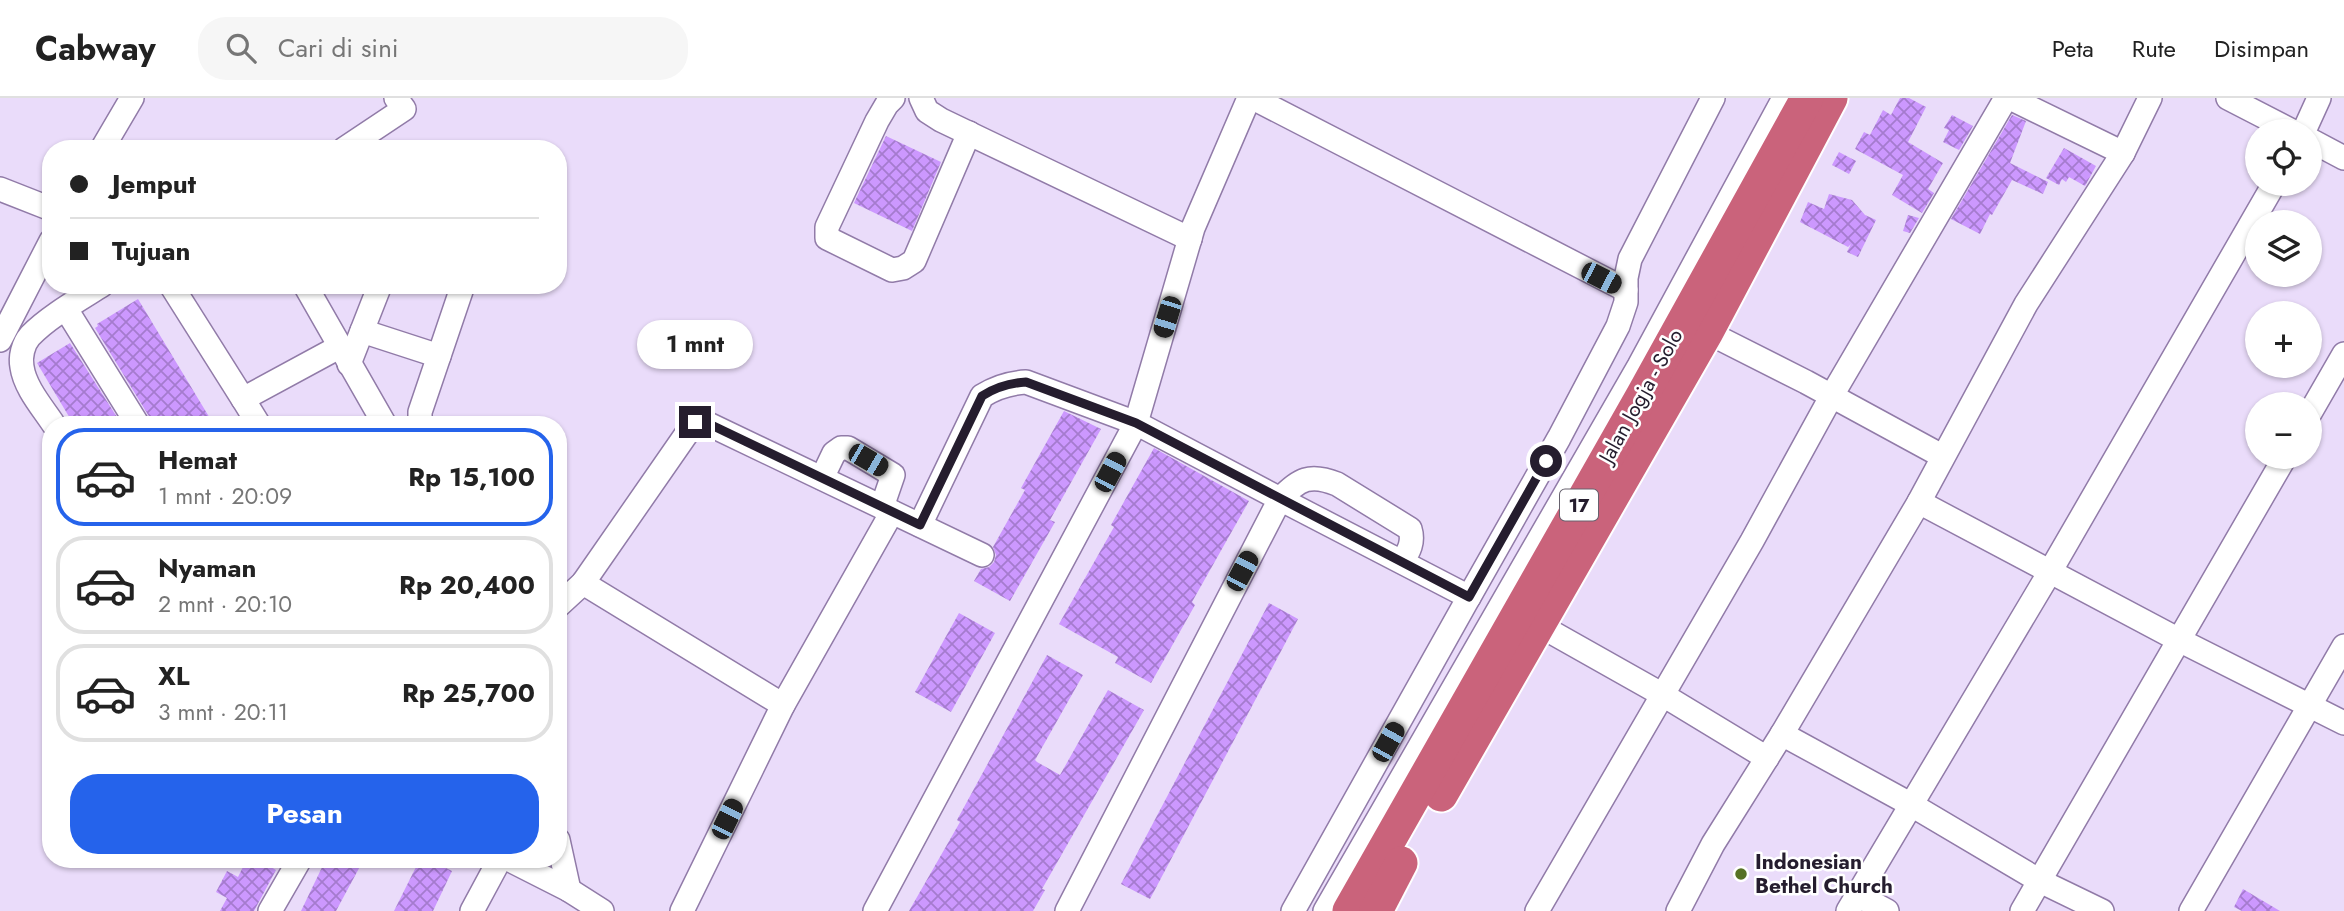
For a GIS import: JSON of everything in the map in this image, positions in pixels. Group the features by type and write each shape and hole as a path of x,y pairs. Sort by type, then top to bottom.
{"highway":[{"name":"Jalan Jogja - Solo","path":"1349,911 1684,325 1807,98"},
{"name":"Jalan Jogja - Solo","path":"1377,911 1400,864 1489,713 1537,624 1684,325 1831,98"}],"street":[{"path":"107,140 132,98"},
{"path":"357,140 404,108 396,98"},
{"path":"893,98 877,121 827,227 827,238 892,270 903,268 914,261 969,133"},
{"path":"920,98 927,111 969,133 1190,239"},
{"path":"875,911 1136,423 1190,239 1251,98 1626,290"},
{"path":"1293,911 1559,438 1618,326 1626,302 1630,259 1713,98"},
{"path":"1325,911 1684,325 1784,98"},
{"path":"1537,911 1752,541 1831,397 2008,98 2123,153"},
{"path":"1678,911 1713,844 1782,734 1919,502 2026,304 2123,153 2150,98"},
{"path":"2228,98 2269,119"},
{"path":"2309,119 2319,98"},
{"path":"2322,147 2344,158"},
{"path":"0,189 42,205"},
{"path":"1887,911 1853,903 2051,570 2267,196"},
{"path":"0,340 42,258"},
{"path":"48,416 27,382 22,367 22,353 29,338 88,294"},
{"path":"177,294 253,416"},
{"path":"310,294 380,416"},
{"path":"243,399 344,355 362,331 376,294"},
{"path":"419,416 460,294"},
{"path":"66,309 132,416"},
{"path":"1684,325 1806,382 1942,456"},
{"path":"362,331 439,356"},
{"path":"2322,392 2344,354"},
{"path":"920,525 982,396 995,388 1026,382 1136,423 1469,597"},
{"path":"567,598 583,583 695,422 703,421 982,555"},
{"path":"682,911 783,705 887,509 892,475 848,448 841,447 834,453 822,478"},
{"path":"2022,911 2278,469"},
{"path":"1067,911 1280,499 1295,484 1306,478 1324,479 1337,484 1410,529 1413,539 1402,562"},
{"path":"1919,502 2179,640 2344,723"},
{"path":"583,583 783,705"},
{"path":"1537,624 1767,758"},
{"path":"2191,911 2344,646"},
{"path":"1782,734 1910,804 2040,881 2102,911"},
{"path":"270,911 295,868"},
{"path":"472,911 495,868"},
{"path":"526,868 602,911"},
{"path":"564,868 569,890"}],"building":[{"path":"1900,98 1909,98 1926,107 1908,142 1943,163 1928,189 1934,193 1922,213 1892,195 1903,175 1855,149 1864,132 1870,135 1883,110 1891,115"},
{"path":"1952,115 1973,126 1959,150 1943,142 1949,130 1944,128"},
{"path":"2012,115 2026,121 2010,163 2048,182 2043,194 2012,180 1980,234 1951,219"},
{"path":"886,136 941,162 912,231 854,203"},
{"path":"2064,148 2096,166 2085,186 2069,177 2066,182 2062,179 2059,185 2046,178"},
{"path":"1839,152 1856,161 1849,174 1832,165"},
{"path":"1829,194 1852,200 1865,215 1876,220 1858,257 1847,252 1851,244 1848,247 1800,222 1808,202 1824,209"},
{"path":"1908,215 1919,218 1910,233 1903,231"},
{"path":"138,299 209,416 149,416 95,328 97,324"},
{"path":"70,343 116,416 69,416 37,363"},
{"path":"1064,411 1101,429 1050,520 1055,522 1010,601 974,581 981,569 994,562 996,555 993,547 1025,490 1021,488"},
{"path":"1154,448 1249,501 1192,602 1195,605 1151,683 1115,663 1118,657 1059,624 1114,527 1111,525"},
{"path":"1269,603 1298,619 1150,899 1121,884"},
{"path":"959,613 995,633 951,712 915,692"},
{"path":"1047,655 1083,675 1035,760 1037,762 1060,775 1108,690 1144,710 1042,889 1045,890 1033,911 909,911 960,822 957,820"},
{"path":"242,868 276,870 254,911 220,911 227,898 216,892 227,871 238,877"},
{"path":"322,868 359,868 336,911 301,911"},
{"path":"416,868 446,868 452,871 433,911 394,911"},
{"path":"2243,889 2280,911 2242,911 2234,907"}],"place":[{"name":"Indonesian Bethel Church","path":"1741,874"}],"route":[{"path":"695,422 703,421 920,525 982,396 995,388 1026,382 1136,423 1469,597 1546,461"}]}
